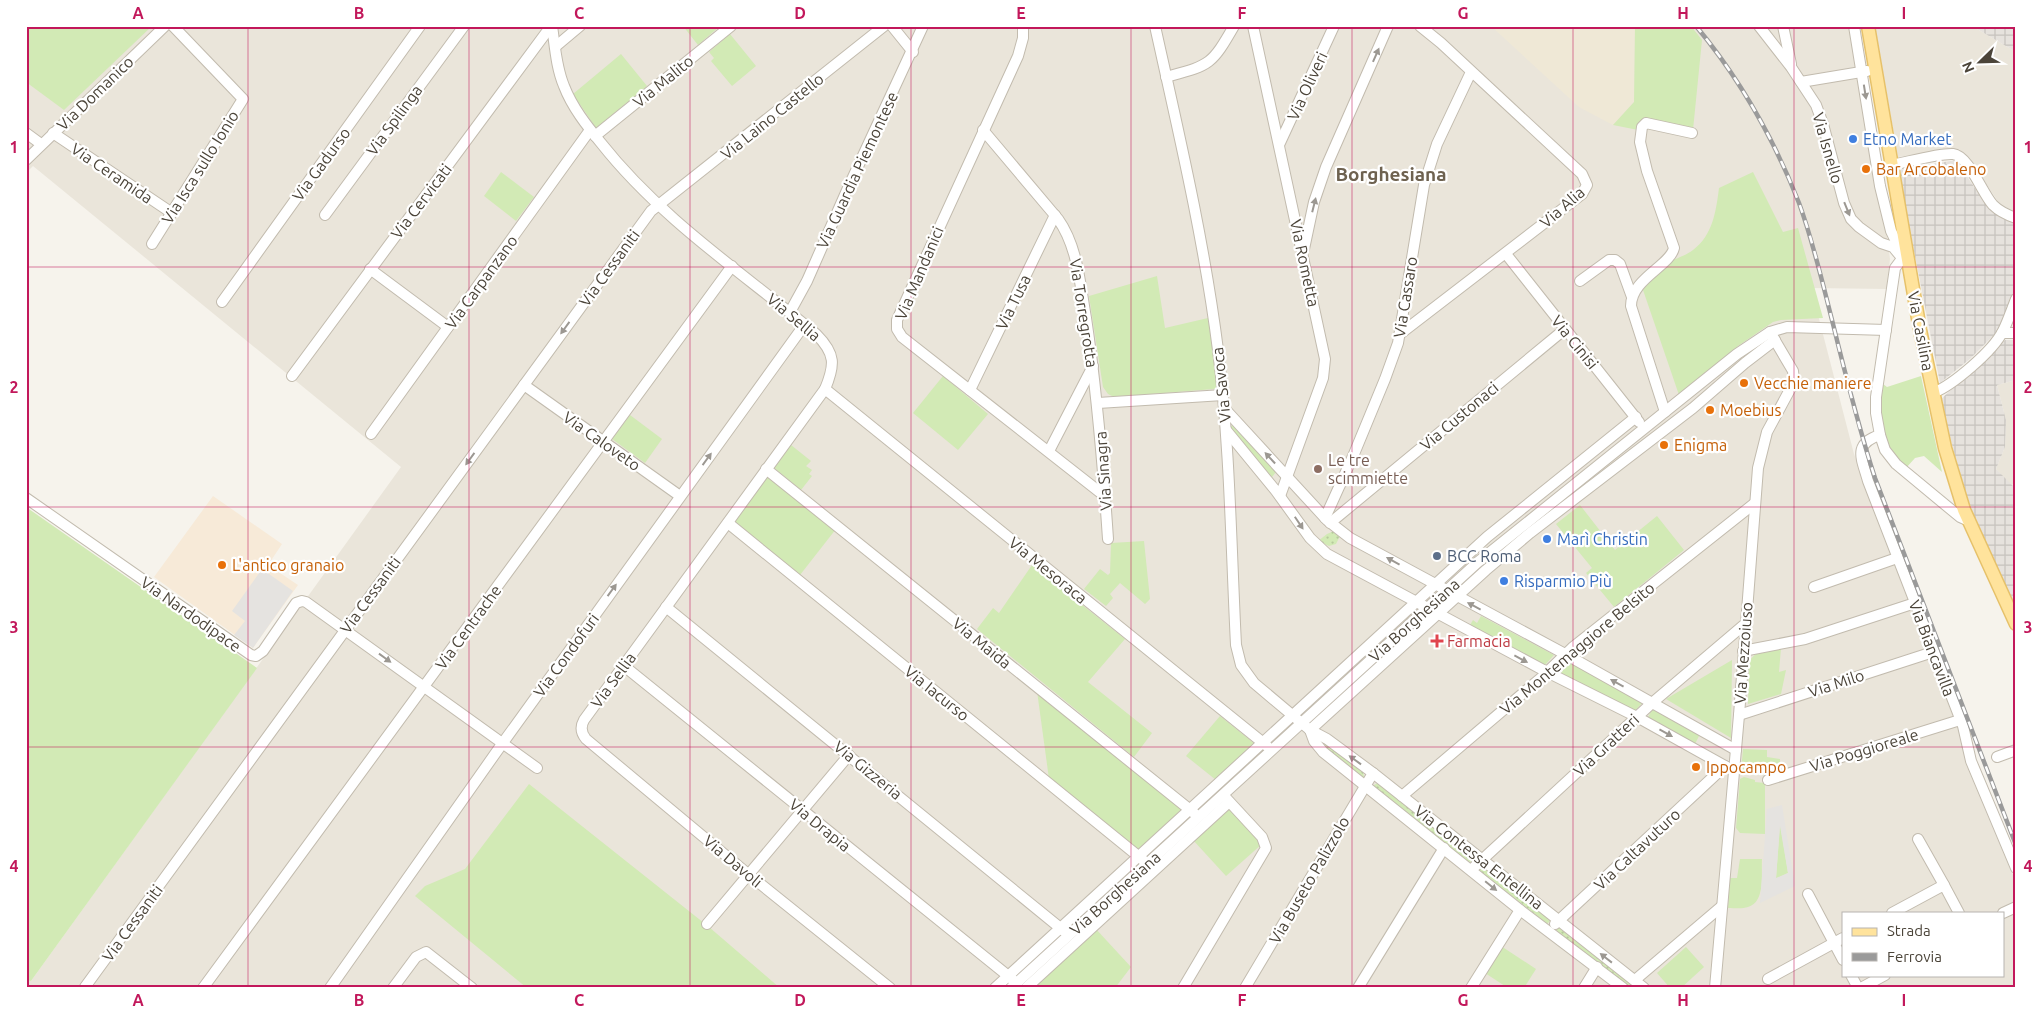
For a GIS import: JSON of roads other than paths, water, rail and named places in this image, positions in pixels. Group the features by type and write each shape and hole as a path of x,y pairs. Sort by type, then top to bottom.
{"main road":[{"name":"Via Casilina","path":"1868,26 1892,165 1905,258 1952,474 1969,521 2016,624"}],"street":[{"name":"Via Domanico","path":"26,160 165,26"},
{"name":"Via Isca sullo Ionio","path":"152,244 243,99 173,26"},
{"name":"Via Gadurso","path":"222,302 420,26"},
{"name":"Via Spilinga","path":"325,215 464,26"},
{"name":"Via Sellia","path":"552,26 564,88 592,133 625,173 658,206 805,324 825,342 832,356 832,370 825,389 584,720 581,730"},
{"name":"Via Cervicati","path":"292,376 552,26"},
{"path":"555,47 580,26"},
{"name":"Via Malito","path":"592,133 731,26"},
{"name":"Via Laino Castello","path":"658,206 884,26"},
{"path":"892,26 913,52"},
{"name":"Via Guardia Piemontese","path":"790,312 807,281 853,175 913,52 923,26"},
{"name":"Via Mandanici","path":"1022,26 1023,38 1019,52 896,324 898,332 902,337 1106,497"},
{"name":"Via Savoca","path":"1155,26 1201,244 1214,326 1226,430 1238,656 1242,668 1250,679 1298,718"},
{"path":"1166,77 1208,63 1220,51 1234,26"},
{"name":"Via Rometta","path":"1253,26 1323,345 1325,367 1280,496"},
{"name":"Via Oliveri","path":"1279,145 1334,26"},
{"path":"1303,252 1314,202 1326,167 1388,26"},
{"name":"Via Alia","path":"1400,334 1582,194 1588,185 1582,174 1420,26"},
{"name":"Via Isnello","path":"1759,26 1791,67 1814,102 1822,120 1849,216 1859,227 1881,243 1893,247 1905,258"},
{"path":"1783,26 1791,67"},
{"name":"Via Casilina","path":"1854,26 1884,202 1891,231 1905,258"},
{"path":"1801,82 1875,69"},
{"name":"Via Cassaro","path":"1327,520 1385,379 1400,334 1424,185 1437,144 1471,72"},
{"path":"1632,297 1656,268 1671,255 1674,248 1647,171 1640,142 1642,127 1645,124 1651,124 1692,133"},
{"name":"Via Torregrotta","path":"983,130 1055,215 1068,236 1075,258 1098,403"},
{"path":"26,133 41,144"},
{"name":"Via Ceramida","path":"53,133 172,213"},
{"name":"Via Carpanzano","path":"371,434 592,133"},
{"path":"1892,165 1948,154 1957,155 1967,164 1994,206 2016,218"},
{"name":"Via Cessaniti","path":"86,988 651,211 658,206"},
{"name":"Via Tusa","path":"970,390 1055,215"},
{"name":"Via Cinisi","path":"1506,254 1645,429"},
{"path":"1905,258 1895,268 1886,330 1876,402 1880,435 1887,454 1896,464 1960,517 1969,521"},
{"path":"1580,281 1609,260 1616,260 1620,264 1632,297 1632,312 1665,412"},
{"name":"Via Centrache","path":"203,988 732,266"},
{"path":"370,269 448,327"},
{"path":"1933,393 1946,386 1976,363 2002,333 2016,299"},
{"name":"Via Condofuri","path":"330,988 502,744 805,324"},
{"name":"Via Borghesiana","path":"1018,986 1263,743 1298,718 1427,609 1509,535 1645,429 1737,354 1796,326 1886,330"},
{"name":"Via Custonaci","path":"1327,520 1565,329"},
{"path":"2002,333 2016,333"},
{"name":"Via Borghesiana","path":"1310,730 1530,533 1693,408 1773,336"},
{"name":"Via Mezzoiuso","path":"1715,988 1730,769 1736,750 1758,461 1770,426 1794,382 1793,371 1773,336"},
{"path":"1737,354 1745,363"},
{"path":"1049,451 1093,366"},
{"name":"Via Caloveto","path":"524,385 680,496"},
{"name":"Via Mesoraca","path":"825,389 1272,750"},
{"path":"1098,403 1222,395"},
{"name":"Via Sinagra","path":"1098,403 1108,539"},
{"path":"1224,408 1327,520 1362,545 1565,654 1736,750"},
{"name":"Via Borghesiana","path":"1018,986 1226,799 1272,750 1298,718 1435,585 1495,530 1636,417"},
{"path":"1226,430 1280,496 1306,534 1324,552 1438,615 1637,717 1730,769"},
{"name":"Via Biancavilla","path":"1880,435 1866,440 1862,447 1861,456 1897,558 1960,720 1971,761 2016,868"},
{"name":"Via Maida","path":"766,469 1194,813"},
{"name":"Via Nardodipace","path":"26,498 251,655 256,656 261,653 294,606 302,601 308,603 537,768"},
{"name":"Via Montemaggiore Belsito","path":"1402,796 1547,672 1565,654 1755,503"},
{"name":"Via Iacurso","path":"728,523 1143,860"},
{"path":"1814,587 1897,558"},
{"path":"1743,651 1805,640 1915,603"},
{"name":"Via Gizzeria","path":"666,607 1069,935"},
{"name":"Via Gratteri","path":"1471,870 1652,703 1745,624"},
{"name":"Via Milo","path":"1739,714 1933,652"},
{"name":"Via Drapia","path":"624,666 1018,986"},
{"name":"Via Contessa Entellina","path":"1298,718 1310,730 1327,739 1373,773 1644,988"},
{"name":"Via Poggioreale","path":"1768,780 1960,720"},
{"name":"Via Davoli","path":"581,730 586,739 748,874 890,988"},
{"name":"Via Contessa Entellina","path":"1310,730 1314,741 1321,750 1520,910 1622,988"},
{"path":"1997,757 2016,750"},
{"path":"707,924 849,755"},
{"name":"Via Caltavuturo","path":"1548,930 1730,769"},
{"name":"Via Buseto Palizzolo","path":"1245,988 1373,773"},
{"path":"1183,988 1266,848 1263,839 1226,799"},
{"name":"Via Borghesiana","path":"1194,813 1226,799"},
{"path":"1918,839 1958,912"},
{"path":"1358,988 1444,848"},
{"name":"Via Borghesiana","path":"994,988 1060,928 1143,860"},
{"path":"1894,912 1944,885"},
{"path":"1808,894 1839,941 1842,955"},
{"path":"1635,980 1722,906"},
{"path":"2004,913 2016,907"},
{"path":"1471,988 1520,910"},
{"path":"1768,979 1839,941"},
{"path":"393,988 416,956 426,952 472,988"},
{"path":"1584,988 1597,967"},
{"path":"1852,976 1860,988 1883,976"}],"railway":[{"path":"1696,26 1727,67 1755,110 1779,156 1799,203 1813,246 1852,399 1875,478 2016,845"}],"place":[{"name":"Etno Market","path":"1853,139"},
{"name":"Bar Arcobaleno","path":"1866,169"},
{"name":"Vecchie maniere","path":"1744,383"},
{"name":"Moebius","path":"1710,410"},
{"name":"Enigma","path":"1664,445"},
{"name":"Le tre scimmiette","path":"1318,469"},
{"name":"Marì Christin","path":"1547,539"},
{"name":"BCC Roma","path":"1437,556"},
{"name":"L'antico granaio","path":"222,565"},
{"name":"Risparmio Più","path":"1504,581"},
{"name":"Farmacia","path":"1437,641"},
{"name":"Ippocampo","path":"1696,767"}],"district":[{"name":"Borghesiana","path":"1391,174"}]}
